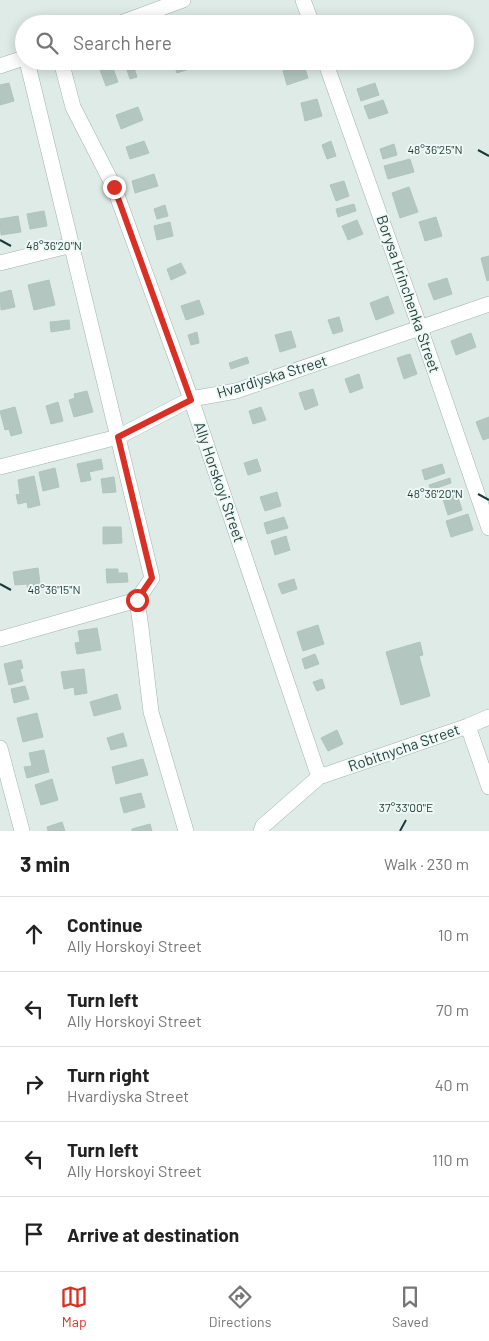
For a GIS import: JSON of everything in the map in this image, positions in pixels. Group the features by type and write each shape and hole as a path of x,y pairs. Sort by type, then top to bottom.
{"street":[{"path":"142,15 183,0"},
{"path":"303,0 309,15"},
{"path":"0,66 15,61"},
{"path":"0,639 137,600 152,578 29,70"},
{"name":"Ally Horskoyi Street","path":"63,70 73,107 114,187 191,400 319,776"},
{"name":"Borysa Hrinchenka Street","path":"328,70 489,528"},
{"path":"0,263 72,245"},
{"name":"Hvardiyska Street","path":"0,467 118,437 191,400 236,391 489,304"},
{"path":"137,600 151,712 186,831"},
{"name":"Robitnycha Street","path":"319,776 468,726 489,717"},
{"path":"468,726 489,787"},
{"path":"0,748 22,831"},
{"path":"261,831 263,826 319,776"}],"building":[{"path":"100,70 114,70 118,82 106,86"},
{"path":"127,70 135,70 137,77 130,79"},
{"path":"306,70 308,78 287,85 283,71"},
{"path":"9,83 14,101 0,105 0,85"},
{"path":"375,83 379,95 361,101 357,89"},
{"path":"317,99 322,116 305,121 301,103"},
{"path":"383,100 388,113 369,119 364,106"},
{"path":"138,107 143,120 121,129 116,115"},
{"path":"144,141 149,153 130,159 126,147"},
{"path":"331,141 336,156 327,159 322,145"},
{"path":"394,144 397,155 383,159 380,149"},
{"path":"410,159 414,172 388,179 384,166"},
{"path":"154,174 158,186 135,193 132,181"},
{"path":"344,181 349,196 336,201 330,185"},
{"path":"409,187 418,212 400,218 392,193"},
{"path":"354,204 356,211 338,217 336,209"},
{"path":"165,205 168,216 157,219 154,209"},
{"path":"44,211 47,226 30,229 27,214"},
{"path":"18,216 21,232 1,235 0,219"},
{"path":"436,217 442,236 425,241 419,222"},
{"path":"357,220 363,234 348,240 342,226"},
{"path":"170,222 173,236 157,240 154,226"},
{"path":"489,256 489,280 487,281 481,258"},
{"path":"181,263 186,273 171,280 167,269"},
{"path":"447,278 452,294 434,300 428,284"},
{"path":"49,280 55,305 34,310 28,285"},
{"path":"11,290 15,307 1,310 0,293"},
{"path":"388,296 394,313 376,320 370,303"},
{"path":"199,300 204,314 186,320 181,306"},
{"path":"339,317 343,331 333,334 328,320"},
{"path":"69,320 70,329 51,332 50,322"},
{"path":"291,331 296,347 280,352 275,335"},
{"path":"197,332 199,343 191,345 188,335"},
{"path":"471,333 476,347 456,355 451,341"},
{"path":"410,354 417,374 404,379 397,358"},
{"path":"247,357 249,363 231,369 229,363"},
{"path":"359,374 363,388 350,393 345,379"},
{"path":"313,389 318,405 305,410 299,393"},
{"path":"87,391 93,412 74,417 69,400 75,398 74,394"},
{"path":"58,402 63,421 51,424 46,406"},
{"path":"15,407 22,433 11,436 9,429 5,430 0,411"},
{"path":"261,407 266,420 253,424 249,411"},
{"path":"489,417 489,438 483,440 476,422"},
{"path":"101,459 103,469 89,472 91,480 81,482 77,464"},
{"path":"257,459 261,471 248,475 244,463"},
{"path":"442,464 445,473 425,480 422,470"},
{"path":"55,468 59,487 43,491 39,472"},
{"path":"34,476 40,505 28,508 27,502 18,504 16,495 20,494 18,480"},
{"path":"114,477 116,492 103,493 101,479"},
{"path":"450,478 451,483 431,490 429,485"},
{"path":"277,492 281,506 265,511 260,497"},
{"path":"457,494 462,510 448,515 443,499"},
{"path":"468,514 473,530 451,537 446,521"},
{"path":"284,517 288,528 267,534 264,523"},
{"path":"103,527 121,527 122,543 103,544"},
{"path":"286,536 290,550 275,555 271,541"},
{"path":"38,568 41,591 28,592 27,584 15,585 13,572"},
{"path":"106,569 118,569 118,573 127,573 128,582 107,583"},
{"path":"294,579 297,589 282,594 278,584"},
{"path":"318,625 324,644 303,651 297,632"},
{"path":"97,628 101,650 77,654 75,643 80,642 78,631"},
{"path":"420,642 423,655 419,656 430,696 401,705 386,652"},
{"path":"315,654 319,664 305,669 302,659"},
{"path":"21,660 23,668 20,669 23,681 9,685 4,664"},
{"path":"84,669 87,693 75,695 74,687 64,689 61,672"},
{"path":"322,679 325,688 317,691 313,682"},
{"path":"25,686 29,699 14,703 11,689"},
{"path":"117,694 121,709 94,716 90,702"},
{"path":"37,713 43,737 23,742 17,718"},
{"path":"337,730 343,744 328,751 321,738"},
{"path":"123,733 127,746 111,750 107,738"},
{"path":"44,750 49,772 27,778 24,767 32,766 29,753"},
{"path":"143,759 148,775 116,784 112,767"},
{"path":"52,779 58,800 41,805 35,785"},
{"path":"141,793 145,807 124,813 120,798"},
{"path":"62,822 65,831 48,831 47,827"},
{"path":"150,824 152,831 132,831 132,829"}],"route":[{"path":"114,187 191,400 118,437 152,578 137,600"}]}
